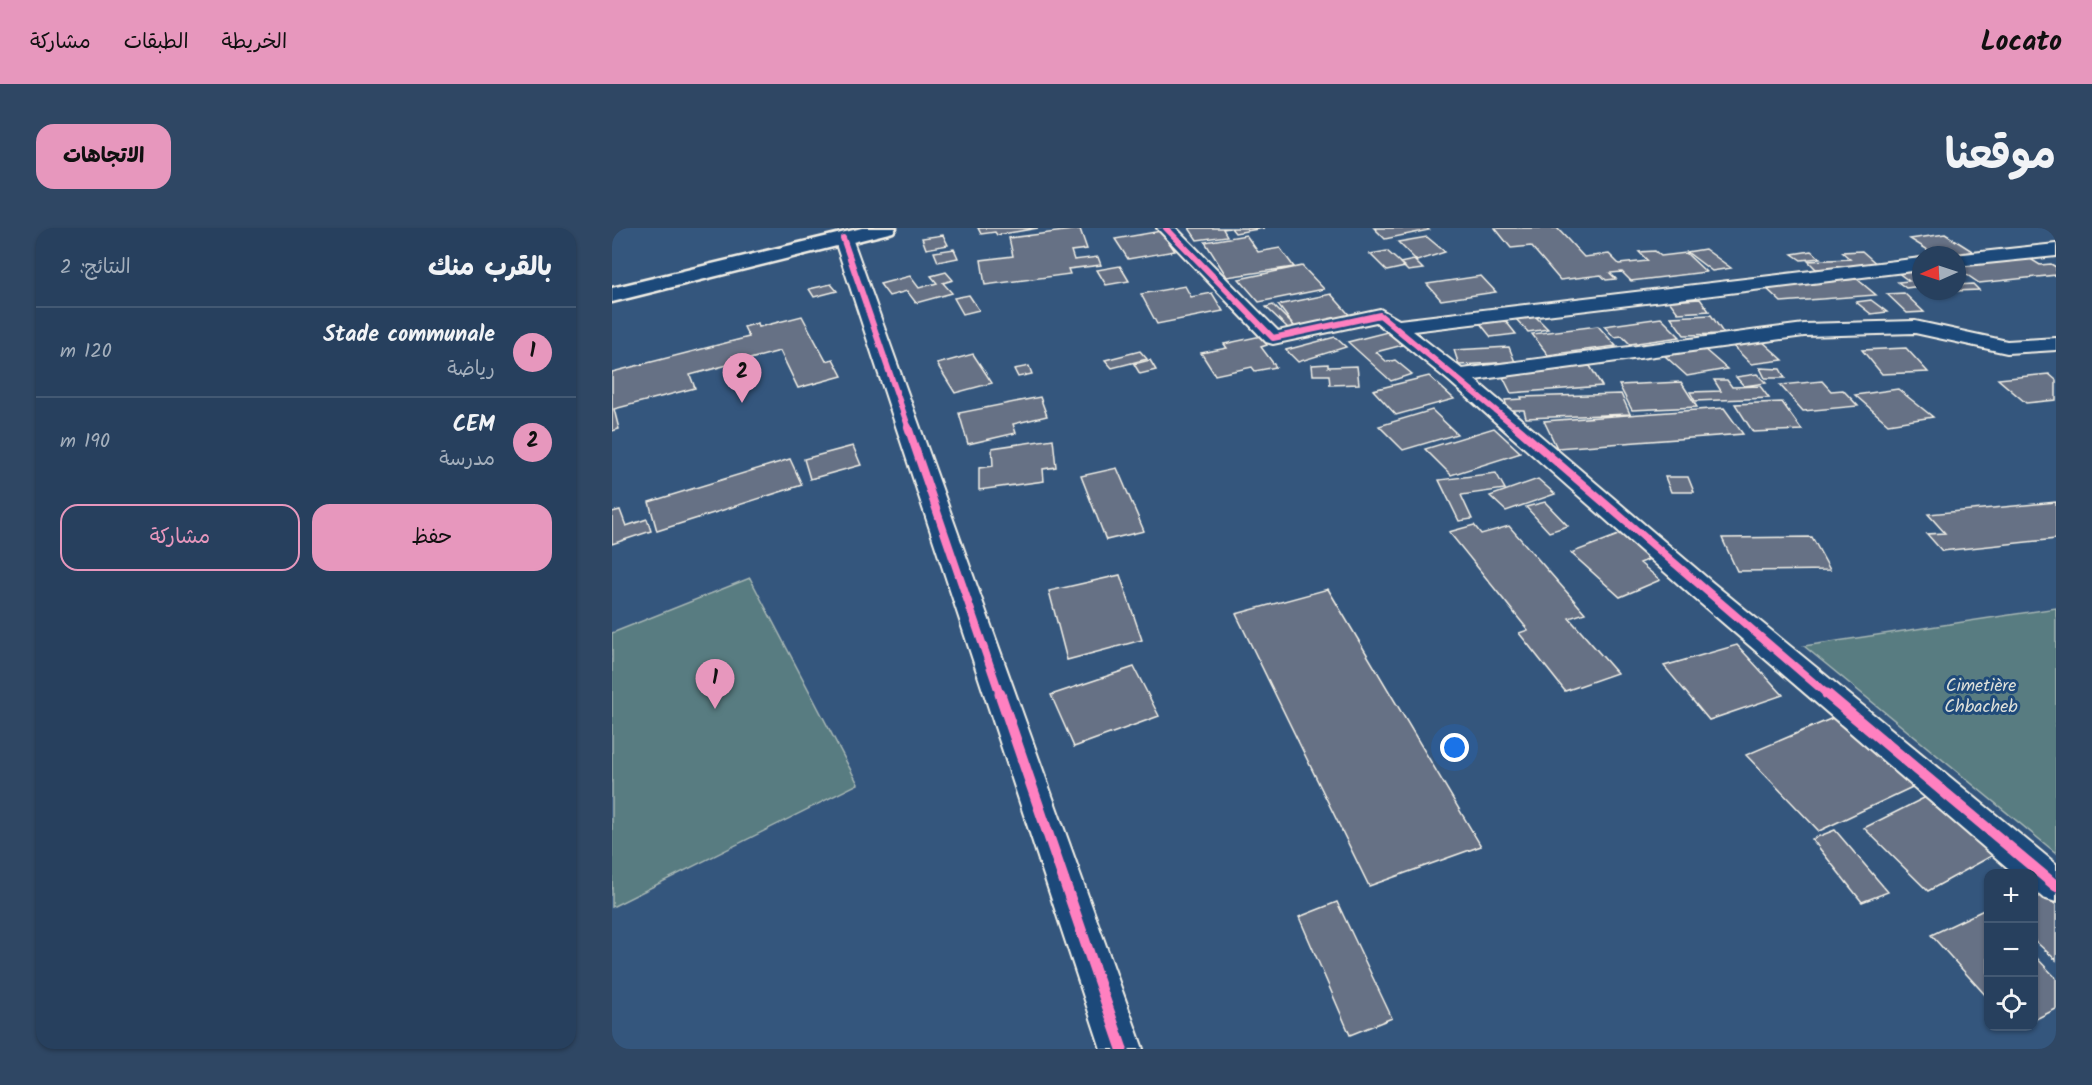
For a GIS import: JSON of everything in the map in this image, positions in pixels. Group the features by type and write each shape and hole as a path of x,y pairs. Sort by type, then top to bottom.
{"main road":[{"path":"612,295 886,228"}],"street":[{"path":"1166,228 1273,338 1380,315 1456,376 1703,590 2056,886"},
{"path":"843,238 1122,1049"},
{"path":"1966,259 2056,250"},
{"path":"1394,327 1912,265"},
{"path":"1456,376 1804,330 1916,327 1966,340 2007,347 2056,344"}],"green space":[{"path":"750,578 858,784 612,907 612,633"},
{"name":"Cimetière Chbacheb","path":"2056,608 2056,853 1804,646"}],"building":[{"path":"978,228 1038,228 997,235 995,232 981,234"},
{"path":"1189,228 1230,228 1223,229 1227,236 1197,240"},
{"path":"1231,228 1264,228 1235,233"},
{"path":"1374,228 1426,228 1429,230 1385,239"},
{"path":"1495,228 1557,228 1584,257 1609,254 1619,264 1648,261 1639,252 1655,251 1661,256 1686,253 1706,272 1631,281 1622,272 1610,273 1616,279 1606,280 1601,275 1560,280 1531,246 1511,248"},
{"path":"1080,229 1087,249 1071,251 1074,260 1098,257 1101,265 1068,269 1070,274 985,285 981,260 1013,256 1009,238"},
{"path":"1161,231 1175,251 1128,259 1115,239"},
{"path":"1945,234 1964,246 1921,246 1910,239"},
{"path":"943,235 948,245 926,249 922,238"},
{"path":"1246,235 1258,252 1280,248 1294,267 1227,277 1205,242"},
{"path":"1427,237 1445,252 1417,261 1398,242"},
{"path":"1966,247 1977,254 1966,254"},
{"path":"954,249 958,258 938,262 934,252"},
{"path":"1705,249 1731,268 1712,271 1687,252"},
{"path":"1387,251 1405,267 1387,271 1370,254"},
{"path":"1811,251 1820,258 1801,260 1792,254"},
{"path":"1862,251 1879,266 1816,269 1808,261 1850,259 1842,252"},
{"path":"2024,255 2040,265 2051,264 2056,267 2056,275 1979,283 1966,274 1966,261"},
{"path":"1414,260 1423,269 1408,271 1400,263"},
{"path":"1120,266 1129,281 1106,285 1097,270"},
{"path":"1302,266 1324,289 1259,302 1239,279"},
{"path":"1912,271 1912,287 1906,288 1898,282 1909,281 1897,272"},
{"path":"946,272 953,280 943,283 952,293 916,303 907,291 889,296 880,284 910,276 919,288 937,283 931,276"},
{"path":"1481,276 1496,292 1441,300 1427,284"},
{"path":"1857,279 1876,295 1781,302 1764,286"},
{"path":"831,284 837,291 814,297 809,289"},
{"path":"1966,284 1973,284 1979,290 1966,291"},
{"path":"1185,286 1191,297 1212,293 1223,311 1157,324 1141,294"},
{"path":"1904,293 1924,312 1907,313 1887,294"},
{"path":"1331,294 1353,319 1298,331 1278,305"},
{"path":"969,295 979,310 963,314 954,298"},
{"path":"1700,299 1709,311 1678,313 1669,301"},
{"path":"1871,300 1887,312 1871,314 1856,302"},
{"path":"1273,305 1295,327 1289,329 1266,307"},
{"path":"1534,315 1548,329 1528,332 1515,318"},
{"path":"1711,315 1724,334 1684,335 1671,317"},
{"path":"802,316 826,361 833,359 842,376 798,388 780,351 690,375 695,388 614,409 619,429 612,431 612,372 749,337 744,327 758,323 759,327"},
{"path":"1661,318 1680,337 1630,344 1622,336 1614,337 1604,326"},
{"path":"1504,319 1516,334 1491,337 1479,322"},
{"path":"1598,326 1616,346 1548,355 1532,334"},
{"path":"1387,332 1403,345 1376,352 1387,362 1395,360 1412,374 1391,381 1348,342"},
{"path":"1261,336 1267,345 1261,347 1276,367 1255,371 1252,367 1215,375 1201,353 1227,348 1224,344"},
{"path":"1335,337 1346,347 1298,362 1286,350"},
{"path":"1762,341 1783,360 1751,364 1732,345"},
{"path":"1509,347 1515,362 1459,365 1454,350"},
{"path":"1906,348 1928,372 1882,374 1862,350"},
{"path":"1704,349 1727,369 1687,376 1665,356"},
{"path":"1140,351 1147,359 1112,368 1105,360"},
{"path":"973,354 992,383 955,393 937,364"},
{"path":"1150,360 1156,370 1140,374 1134,364"},
{"path":"1328,364 1328,367 1357,366 1359,384 1330,385 1329,375 1313,375 1312,365"},
{"path":"1029,366 1032,374 1018,377 1014,369"},
{"path":"1590,366 1602,386 1511,393 1501,373"},
{"path":"1760,368 1780,369 1785,378 1765,378"},
{"path":"1757,374 1766,383 1744,386 1736,377"},
{"path":"2049,374 2056,380 2056,400 2026,403 1998,379"},
{"path":"1429,376 1454,399 1396,415 1373,390"},
{"path":"1714,380 1727,380 1732,387 1760,386 1769,398 1695,401 1690,392 1721,391"},
{"path":"1822,381 1831,391 1843,390 1858,406 1803,411 1780,385"},
{"path":"1681,382 1697,407 1632,410 1619,385"},
{"path":"1898,389 1933,417 1888,424 1855,395"},
{"path":"1621,394 1630,414 1526,418 1524,410 1508,410 1505,400 1522,399 1521,397"},
{"path":"1040,397 1047,416 1013,424 1016,433 968,444 959,413"},
{"path":"1782,402 1802,430 1753,432 1735,404"},
{"path":"1724,408 1743,434 1557,448 1544,421"},
{"path":"1432,410 1457,434 1403,450 1379,426"},
{"path":"1494,428 1521,453 1451,475 1425,449"},
{"path":"1053,439 1056,467 1043,469 1044,481 979,490 979,468 993,466 992,448"},
{"path":"853,446 861,465 810,479 804,459"},
{"path":"790,459 802,485 657,531 649,502"},
{"path":"1117,468 1144,531 1106,540 1081,476"},
{"path":"1496,473 1505,489 1461,495 1472,519 1459,521 1439,480"},
{"path":"1665,477 1688,477 1694,492 1671,492"},
{"path":"1538,479 1555,494 1506,511 1490,496"},
{"path":"1545,502 1568,526 1549,532 1526,507"},
{"path":"2056,502 2056,539 1942,551 1927,534 1945,533 1928,514"},
{"path":"620,510 626,526 647,519 651,531 612,544 612,512"},
{"path":"1474,525 1481,534 1509,526 1585,613 1569,618 1617,673 1565,691 1519,633 1528,630 1449,532"},
{"path":"1626,532 1655,557 1640,563 1660,580 1620,597 1571,553"},
{"path":"1812,537 1830,570 1737,571 1722,538"},
{"path":"1120,575 1142,640 1067,660 1049,591"},
{"path":"1328,589 1481,846 1369,886 1236,614"},
{"path":"1737,645 1783,695 1709,720 1664,666"},
{"path":"1134,667 1159,716 1074,747 1051,695"},
{"path":"1847,712 1923,782 1819,831 1746,755"},
{"path":"1930,795 1995,854 1928,891 1864,828"},
{"path":"1835,830 1888,892 1862,902 1812,839"},
{"path":"2038,890 2056,905 2056,960 2038,944"},
{"path":"1337,902 1392,1018 1350,1035 1299,917"},
{"path":"1984,910 1984,994 1931,935"},
{"path":"2038,959 2056,978 2056,1009 2038,1018"}],"cycle path":[{"path":"1166,228 1273,338 1380,315 1457,376 1703,590 2056,886"},
{"path":"843,238 1122,1049"}],"place":[{"name":"CEM","path":"742,403"},
{"name":"Stade communale","path":"715,709"}]}
